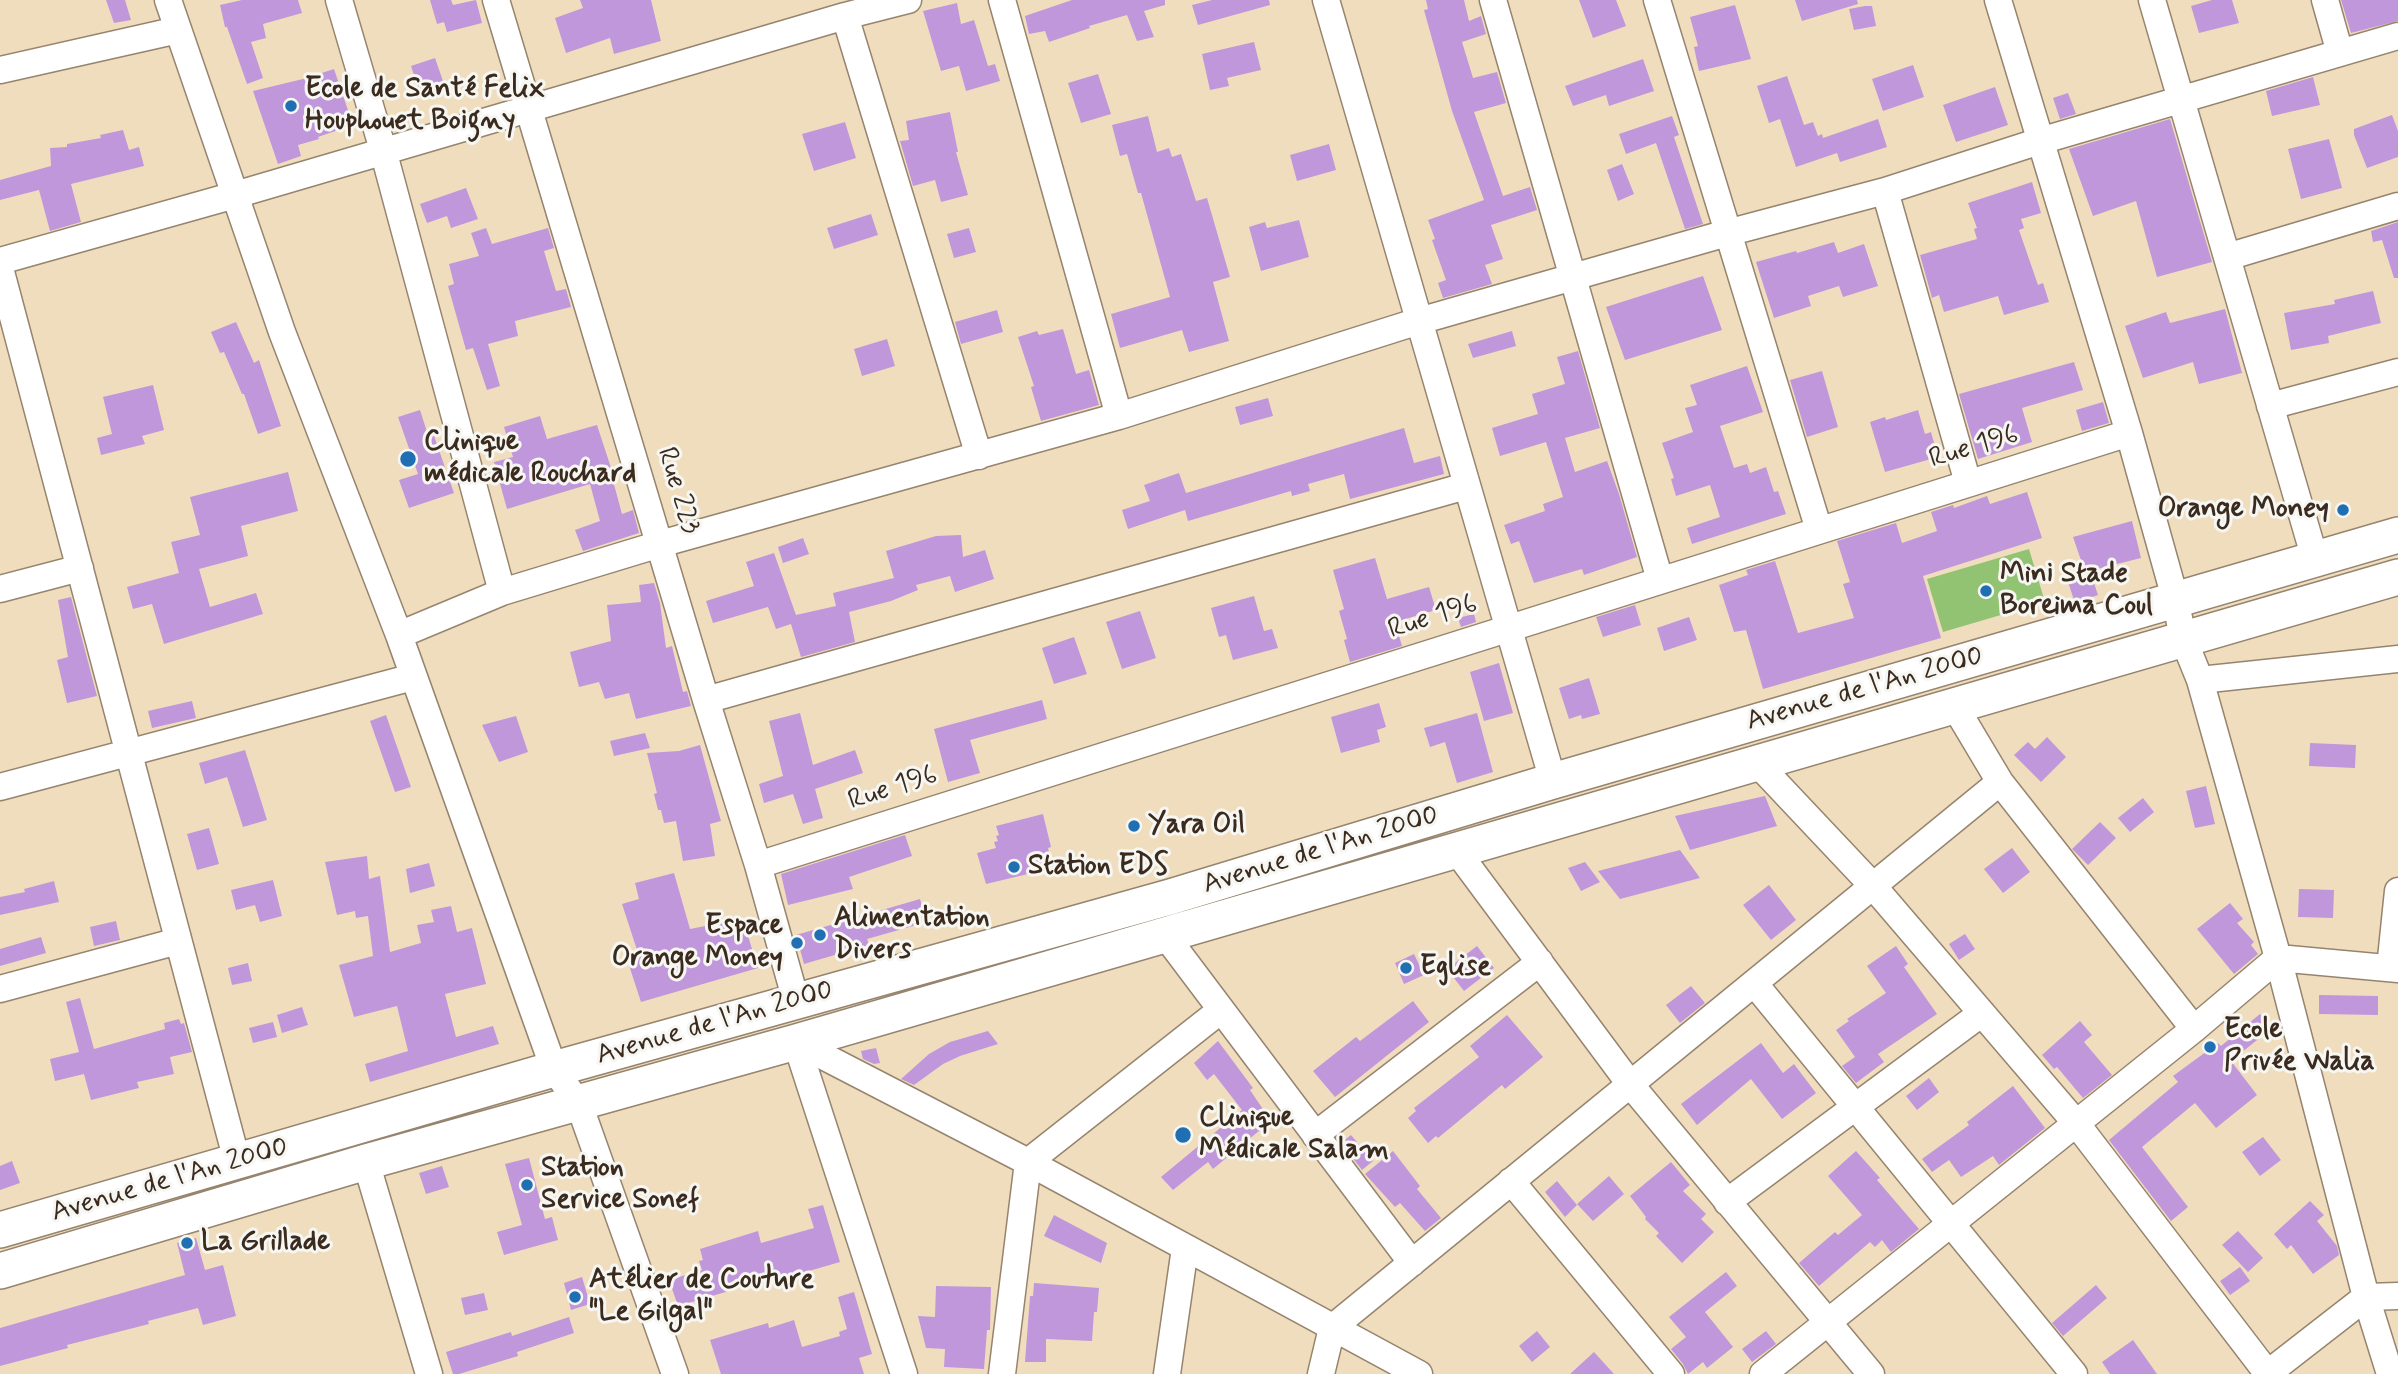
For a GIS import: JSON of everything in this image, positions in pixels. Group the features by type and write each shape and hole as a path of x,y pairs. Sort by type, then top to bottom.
{"main road":[{"name":"Avenue de l'An 2000","path":"0,1230 554,1069 1170,897 1553,781 2398,535"},
{"name":"Avenue de l'An 2000","path":"0,1270 366,1162 796,1042 2398,577"}],"street":[{"path":"168,0 282,332 399,635 554,1069 579,1104 667,1372"},
{"path":"339,0 383,150 502,592"},
{"name":"Rue 223","path":"496,0 706,701 758,865 796,1001"},
{"path":"0,261 908,0"},
{"path":"1002,0 1119,416"},
{"path":"1326,0 1553,781"},
{"path":"1493,0 1660,580"},
{"path":"1657,0 1819,530"},
{"path":"1998,0 2129,433 2175,598 2183,638 2200,680 2278,958 2366,1297 2390,1374"},
{"path":"2152,0 2315,559"},
{"path":"2325,0 2340,53"},
{"path":"845,16 978,456"},
{"path":"0,69 178,30"},
{"path":"399,635 502,592 660,544 1119,416 1419,321 1885,191 2040,141 2398,36"},
{"path":"1885,191 1968,483"},
{"path":"2227,257 2398,206"},
{"path":"0,268 237,1161"},
{"path":"2270,406 2398,372"},
{"name":"Rue 196","path":"758,865 2129,433"},
{"path":"706,701 1466,486"},
{"path":"0,589 80,568"},
{"path":"2200,680 2398,659"},
{"path":"0,787 413,677"},
{"path":"1954,705 2000,782 2194,1028"},
{"path":"1757,763 1873,886 2076,1123 2267,1374 2366,1297 2398,1296"},
{"path":"1321,1374 1332,1328 2000,782"},
{"path":"1457,850 1630,1084 1871,1374"},
{"path":"1763,1374 2278,958 2394,969 2398,891"},
{"path":"1165,935 1412,1263"},
{"path":"0,989 178,941"},
{"path":"1315,1135 1540,962"},
{"path":"1754,983 2074,1374"},
{"path":"1002,1374 1028,1162 1221,1010"},
{"path":"1727,1202 1982,1013"},
{"path":"796,1042 1028,1162 1419,1374"},
{"path":"796,1042 904,1374"},
{"path":"366,1162 429,1374"},
{"path":"1511,1181 1671,1374"},
{"path":"1167,1374 1185,1248"}],"green space":[{"name":"Mini Stade Boreima Coul","path":"2029,549 2045,602 1943,632 1927,579"}],"building":[{"path":"106,0 125,0 131,20 114,23"},
{"path":"242,0 298,0 302,13 263,24 266,38 251,42 263,78 247,84 225,27 220,5"},
{"path":"430,0 451,0 453,5 476,0 482,23 447,32 444,22 437,24"},
{"path":"580,0 651,0 661,41 614,54 610,38 566,53 555,18 583,8"},
{"path":"1072,0 1165,0 1165,5 1144,11 1154,37 1137,41 1127,15 1049,42 1045,31 1029,34 1025,16"},
{"path":"1212,0 1269,0 1270,5 1198,25 1192,5"},
{"path":"1426,0 1464,0 1469,21 1481,16 1486,34 1462,42 1473,78 1497,72 1506,103 1474,112 1503,196 1530,187 1537,210 1491,225 1503,259 1485,265 1492,284 1443,298 1438,283 1446,280 1428,220 1484,200 1452,111 1424,10 1428,9"},
{"path":"1579,0 1616,0 1626,26 1593,38"},
{"path":"1795,0 1857,0 1858,4 1802,21"},
{"path":"2212,0 2232,0 2239,23 2199,33 2191,6"},
{"path":"2341,0 2398,0 2398,21 2351,33"},
{"path":"957,3 961,24 974,20 988,66 995,64 1000,81 966,91 959,66 941,71 923,11"},
{"path":"1735,5 1751,59 1699,71 1694,47 1698,46 1690,17"},
{"path":"1872,6 1876,26 1854,30 1849,9"},
{"path":"1254,42 1261,70 1227,78 1229,86 1210,90 1202,54"},
{"path":"435,58 443,81 419,90 411,66"},
{"path":"1643,59 1654,91 1609,106 1606,95 1573,106 1565,86"},
{"path":"1913,65 1924,97 1883,111 1872,79"},
{"path":"334,69 353,125 298,145 301,156 278,164 253,91"},
{"path":"1098,74 1111,114 1081,123 1068,83"},
{"path":"1787,76 1804,125 1813,122 1818,136 1822,134 1823,138 1878,119 1887,147 1840,162 1837,153 1796,167 1780,119 1769,123 1757,86"},
{"path":"2313,77 2320,105 2272,116 2266,91"},
{"path":"1995,87 2008,125 1956,142 1943,105"},
{"path":"2068,93 2076,114 2060,119 2053,98"},
{"path":"950,112 956,152 968,195 941,202 935,180 913,186 900,141 909,140 906,121"},
{"path":"2392,115 2398,131 2398,157 2367,168 2354,129"},
{"path":"1148,116 1157,152 1169,148 1172,157 1181,154 1196,201 1207,198 1230,277 1213,282 1229,341 1189,352 1182,330 1120,348 1111,314 1170,297 1141,193 1138,193 1127,154 1120,156 1112,125"},
{"path":"1672,116 1679,135 1674,137 1703,224 1685,229 1656,143 1626,154 1619,134"},
{"path":"2170,119 2212,262 2157,277 2136,201 2093,216 2069,149"},
{"path":"845,122 856,158 814,171 802,134"},
{"path":"123,130 129,150 139,147 144,166 71,184 81,222 50,231 39,190 0,200 0,180 51,166 50,148 67,147 67,144 101,138 100,135"},
{"path":"2329,139 2342,188 2301,199 2288,149"},
{"path":"1329,144 1336,170 1297,181 1290,155"},
{"path":"1622,164 1634,194 1618,201 1607,170"},
{"path":"2032,182 2041,213 2021,219 2024,228 2019,230 2038,285 2043,283 2049,302 2004,315 1998,296 1944,312 1939,295 1932,298 1920,255 1977,239 1974,229 1977,228 1968,203"},
{"path":"466,188 478,219 451,228 447,216 427,223 420,204"},
{"path":"871,214 878,235 834,249 827,228"},
{"path":"1299,220 1309,257 1261,271 1249,227 1265,222 1267,228"},
{"path":"2398,222 2398,278 2394,278 2382,240 2373,242 2371,231"},
{"path":"486,228 492,244 548,228 554,248 544,251 556,291 566,289 571,307 515,321 518,336 488,344 500,386 487,390 473,348 466,350 448,286 454,284 449,264 479,256 471,233"},
{"path":"969,228 976,252 954,258 947,234"},
{"path":"1834,242 1838,253 1864,244 1878,286 1843,297 1839,286 1808,296 1811,306 1774,318 1756,262"},
{"path":"1703,276 1722,330 1625,360 1606,307"},
{"path":"2373,291 2381,323 2328,336 2329,343 2291,350 2284,313 2335,304 2334,300"},
{"path":"2225,309 2242,373 2199,384 2193,362 2143,378 2125,326 2166,312 2170,323"},
{"path":"997,310 1003,332 961,344 955,322"},
{"path":"236,322 254,363 259,360 281,426 258,434 244,394 211,332"},
{"path":"1063,329 1076,374 1089,370 1099,405 1041,421 1031,387 1034,386 1018,337 1037,331 1039,335"},
{"path":"1512,331 1516,346 1473,358 1468,344"},
{"path":"887,339 895,366 862,376 854,349"},
{"path":"1578,351 1600,428 1565,438 1575,472 1607,461 1637,557 1584,575 1582,569 1534,583 1519,541 1511,544 1504,525 1545,511 1543,504 1563,497 1546,442 1500,456 1492,428 1538,414 1532,394 1565,384 1557,357"},
{"path":"2074,362 2083,390 2022,408 2032,442 1978,459 1959,394"},
{"path":"1747,366 1763,412 1720,426 1734,468 1747,464 1750,473 1766,467 1774,492 1778,491 1786,514 1692,544 1687,528 1720,517 1710,485 1676,496 1671,479 1674,478 1662,443 1693,432 1685,408 1697,405 1690,385"},
{"path":"1822,371 1838,427 1807,437 1790,380"},
{"path":"153,385 164,430 142,436 145,444 101,455 97,438 112,434 103,397"},
{"path":"1268,398 1273,416 1240,425 1235,407"},
{"path":"2103,402 2109,423 2082,431 2076,410"},
{"path":"420,410 428,435 433,433 454,493 409,508 399,480 418,474 398,417"},
{"path":"1918,410 1925,434 1931,432 1938,457 1885,472 1870,422"},
{"path":"540,416 547,439 597,425 614,477 622,514 633,510 639,533 583,551 575,530 600,521 590,484 507,509 494,462 513,457 504,427"},
{"path":"1404,428 1414,463 1440,456 1444,474 1350,499 1344,474 1308,484 1310,491 1292,496 1291,491 1188,521 1185,510 1128,529 1122,510 1150,501 1144,485 1179,473 1186,493"},
{"path":"288,472 298,511 241,526 248,556 199,569 210,607 256,593 263,614 164,644 152,604 133,609 127,587 179,573 171,542 200,535 190,497"},
{"path":"2027,492 2042,538 1923,576 1941,638 1763,689 1746,630 1734,632 1719,585 1748,575 1746,570 1775,561 1798,633 1854,618 1843,584 1850,582 1837,541 1896,523 1902,543 1937,531 1931,512 1953,505 1954,508 1987,496 1990,504"},
{"path":"2132,521 2141,558 2085,572 2073,537"},
{"path":"961,535 963,557 985,550 994,579 955,592 950,576 916,585 918,590 891,601 849,612 855,642 801,657 791,624 776,629 768,607 713,623 706,601 754,586 746,562 774,553 796,615 836,606 833,593 894,578 886,551 936,536"},
{"path":"803,538 809,554 783,563 778,547"},
{"path":"1375,558 1387,599 1429,587 1436,610 1395,622 1402,646 1350,662 1339,611 1344,609 1333,570"},
{"path":"2091,574 2098,595 2075,603 2068,582"},
{"path":"654,583 660,603 666,648 672,646 683,692 687,691 691,706 636,719 629,693 605,699 599,682 579,687 570,652 611,641 607,605 641,602 639,585"},
{"path":"1254,596 1264,631 1272,629 1278,648 1233,660 1226,635 1219,637 1211,608"},
{"path":"71,597 97,696 67,703 57,660 68,657 58,600"},
{"path":"1635,605 1641,625 1603,637 1596,617"},
{"path":"1140,611 1156,658 1122,669 1106,622"},
{"path":"1474,614 1476,622 1461,627 1458,618"},
{"path":"1689,617 1697,640 1664,651 1657,628"},
{"path":"1074,637 1087,674 1054,684 1042,648"},
{"path":"1499,663 1513,713 1484,721 1470,672"},
{"path":"1589,678 1600,714 1569,719 1559,688"},
{"path":"1042,700 1047,719 970,740 980,773 948,782 934,729"},
{"path":"192,701 196,718 152,728 148,711"},
{"path":"1379,703 1386,727 1377,730 1380,742 1341,753 1331,717"},
{"path":"800,713 813,765 855,750 863,773 815,789 823,818 803,824 793,794 764,803 759,784 783,776 769,721"},
{"path":"1477,713 1493,772 1457,783 1445,742 1430,747 1424,728"},
{"path":"386,715 411,787 395,792 370,721"},
{"path":"516,716 528,752 499,762 482,725"},
{"path":"645,733 650,748 614,756 610,741"},
{"path":"2047,737 2066,757 2041,782 2014,755 2028,742 2035,749"},
{"path":"2310,743 2356,745 2355,768 2309,766"},
{"path":"700,745 721,821 710,824 715,856 683,861 676,821 664,823 661,810 658,810 654,794 657,793 647,753 679,751"},
{"path":"245,750 267,820 243,827 227,777 205,784 199,763"},
{"path":"2206,786 2215,824 2195,828 2186,791"},
{"path":"1765,796 1777,826 1690,850 1675,816"},
{"path":"2143,798 2154,812 2130,832 2118,818"},
{"path":"1043,814 1053,868 986,884 977,853 996,848 994,842 998,841 996,836 999,835 996,826"},
{"path":"2100,822 2116,838 2088,865 2072,849"},
{"path":"209,828 219,864 197,870 187,834"},
{"path":"905,835 912,856 849,877 853,889 788,905 781,874"},
{"path":"2012,848 2030,872 2003,893 1984,869"},
{"path":"1680,850 1700,878 1620,899 1598,871"},
{"path":"367,856 369,879 380,876 390,952 421,943 417,925 434,922 431,910 451,906 457,932 472,928 486,984 445,994 456,1037 493,1026 499,1044 370,1082 365,1064 408,1051 397,1006 354,1017 339,965 373,956 368,916 356,918 355,911 337,915 325,862"},
{"path":"1585,862 1600,882 1581,891 1568,868"},
{"path":"429,863 435,886 410,893 406,869"},
{"path":"674,873 690,929 751,917 755,935 748,936 758,968 641,1002 626,956 638,953 622,904 639,899 635,883"},
{"path":"273,880 282,916 260,922 255,905 236,910 231,890"},
{"path":"54,881 59,902 0,915 0,897 25,892 24,889"},
{"path":"1769,885 1796,920 1771,940 1743,905"},
{"path":"2299,889 2334,890 2333,918 2298,917"},
{"path":"920,899 927,922 867,939 869,945 804,964 796,935"},
{"path":"2230,903 2243,919 2237,923 2254,942 2251,945 2258,954 2234,974 2197,929"},
{"path":"116,921 120,940 94,946 90,927"},
{"path":"1965,934 1975,949 1959,960 1949,944"},
{"path":"41,937 46,953 0,966 0,949"},
{"path":"1477,946 1494,968 1464,991 1447,969"},
{"path":"1896,946 1908,964 1904,967 1937,1014 1878,1054 1884,1062 1856,1083 1842,1066 1855,1057 1836,1030 1849,1021 1847,1019 1886,993 1867,966"},
{"path":"1414,954 1424,975 1404,984 1395,963"},
{"path":"248,963 252,981 232,985 228,968"},
{"path":"1691,986 1705,1003 1680,1023 1666,1005"},
{"path":"2319,995 2378,996 2378,1015 2319,1014"},
{"path":"80,998 94,1049 165,1029 164,1023 179,1019 181,1024 184,1023 192,1052 170,1057 174,1074 137,1082 139,1088 91,1100 84,1074 55,1081 50,1059 79,1052 66,1002"},
{"path":"1413,1001 1429,1022 1335,1097 1313,1071 1356,1037 1360,1041"},
{"path":"302,1007 308,1025 282,1033 277,1015"},
{"path":"2260,1014 2272,1028 2231,1061 2257,1095 2216,1128 2195,1103 2142,1147 2188,1207 2171,1221 2109,1140 2178,1082 2173,1076 2218,1043 2221,1046"},
{"path":"1507,1015 1543,1057 1505,1089 1502,1085 1438,1138 1436,1136 1428,1143 1408,1118 1416,1111 1414,1108 1479,1057 1470,1046"},
{"path":"2080,1021 2092,1035 2084,1042 2112,1075 2083,1098 2057,1067 2054,1069 2042,1055"},
{"path":"273,1022 277,1037 253,1043 249,1028"},
{"path":"988,1031 998,1044 943,1064 914,1085 901,1079 929,1054 950,1042"},
{"path":"1218,1041 1253,1088 1250,1090 1271,1121 1213,1169 1208,1162 1173,1190 1161,1177 1242,1110 1214,1074 1207,1080 1194,1063"},
{"path":"1761,1043 1783,1073 1794,1064 1816,1093 1782,1119 1751,1079 1697,1125 1681,1104"},
{"path":"876,1048 880,1063 874,1064 863,1059 861,1051"},
{"path":"1929,1078 1939,1092 1917,1110 1906,1096"},
{"path":"2013,1086 2045,1128 1999,1165 1993,1156 1961,1177 1949,1160 1932,1172 1922,1159 1969,1125 1967,1122"},
{"path":"1351,1135 1373,1161 1362,1170 1341,1143"},
{"path":"2263,1137 2281,1160 2260,1176 2242,1152"},
{"path":"1393,1151 1420,1186 1417,1189 1441,1218 1425,1231 1400,1203 1395,1207 1365,1174"},
{"path":"1856,1151 1919,1229 1891,1252 1882,1240 1875,1247 1870,1242 1819,1286 1799,1263 1835,1232 1838,1235 1862,1215 1828,1176"},
{"path":"529,1158 545,1219 552,1217 558,1240 504,1255 497,1232 522,1225 505,1164"},
{"path":"12,1161 20,1183 0,1190 0,1166"},
{"path":"1671,1162 1690,1185 1683,1191 1706,1214 1701,1219 1714,1232 1682,1263 1656,1236 1659,1233 1645,1219 1630,1196"},
{"path":"442,1166 449,1187 426,1194 419,1173"},
{"path":"1609,1176 1624,1194 1593,1221 1577,1204"},
{"path":"1557,1181 1577,1205 1565,1217 1545,1192"},
{"path":"2310,1201 2324,1215 2317,1221 2337,1246 2339,1255 2313,1274 2291,1245 2287,1249 2274,1234"},
{"path":"823,1205 840,1262 678,1306 669,1280 702,1270 699,1261 703,1260 700,1249 758,1231 761,1243 814,1228 808,1209"},
{"path":"1054,1215 1107,1243 1101,1263 1044,1236"},
{"path":"2238,1231 2263,1258 2248,1272 2222,1245"},
{"path":"196,1238 205,1270 223,1265 236,1316 203,1325 198,1308 0,1366 0,1328 185,1275 177,1243"},
{"path":"2240,1267 2250,1281 2230,1295 2220,1281"},
{"path":"1726,1272 1737,1286 1705,1312 1733,1347 1707,1368 1703,1362 1688,1374 1671,1349 1686,1337 1669,1317"},
{"path":"582,1277 590,1304 571,1310 564,1283"},
{"path":"1034,1283 1099,1288 1092,1341 1046,1339 1046,1362 1025,1362 1030,1296 1033,1296"},
{"path":"2096,1285 2107,1298 2063,1336 2052,1323"},
{"path":"936,1286 991,1287 990,1330 987,1330 984,1369 944,1367 945,1349 926,1348 918,1316 935,1317"},
{"path":"854,1292 872,1354 859,1358 864,1374 721,1374 710,1340 768,1323 769,1328 794,1320 802,1347 840,1336 839,1332 847,1329 838,1297"},
{"path":"484,1293 488,1310 465,1315 461,1298"},
{"path":"569,1317 574,1333 517,1352 518,1356 453,1374 446,1352 511,1332 512,1336"},
{"path":"1537,1331 1550,1347 1532,1362 1519,1346"},
{"path":"1766,1331 1776,1344 1752,1362 1742,1349"},
{"path":"2133,1340 2157,1374 2110,1374 2102,1362"},
{"path":"1594,1352 1614,1374 1570,1374"}],"place":[{"name":"Ecole de Santé Felix Houphouet Boigny","path":"291,106"},
{"name":"Clinique médicale Rouchard","path":"408,459"},
{"name":"Orange Money","path":"2343,510"},
{"name":"Mini Stade Boreima Coul","path":"1986,591"},
{"name":"Yara Oil","path":"1134,826"},
{"name":"Station EDS","path":"1014,867"},
{"name":"Alimentation Divers","path":"820,935"},
{"name":"Espace Orange Money","path":"797,943"},
{"name":"Eglise","path":"1406,968"},
{"name":"Ecole Privée Walia","path":"2210,1047"},
{"name":"Clinique Médicale Salam","path":"1183,1135"},
{"name":"Station Service Sonef","path":"527,1185"},
{"name":"La Grillade","path":"187,1243"},
{"name":"Atélier de Couture \"Le Gilgal\"","path":"575,1297"}]}
